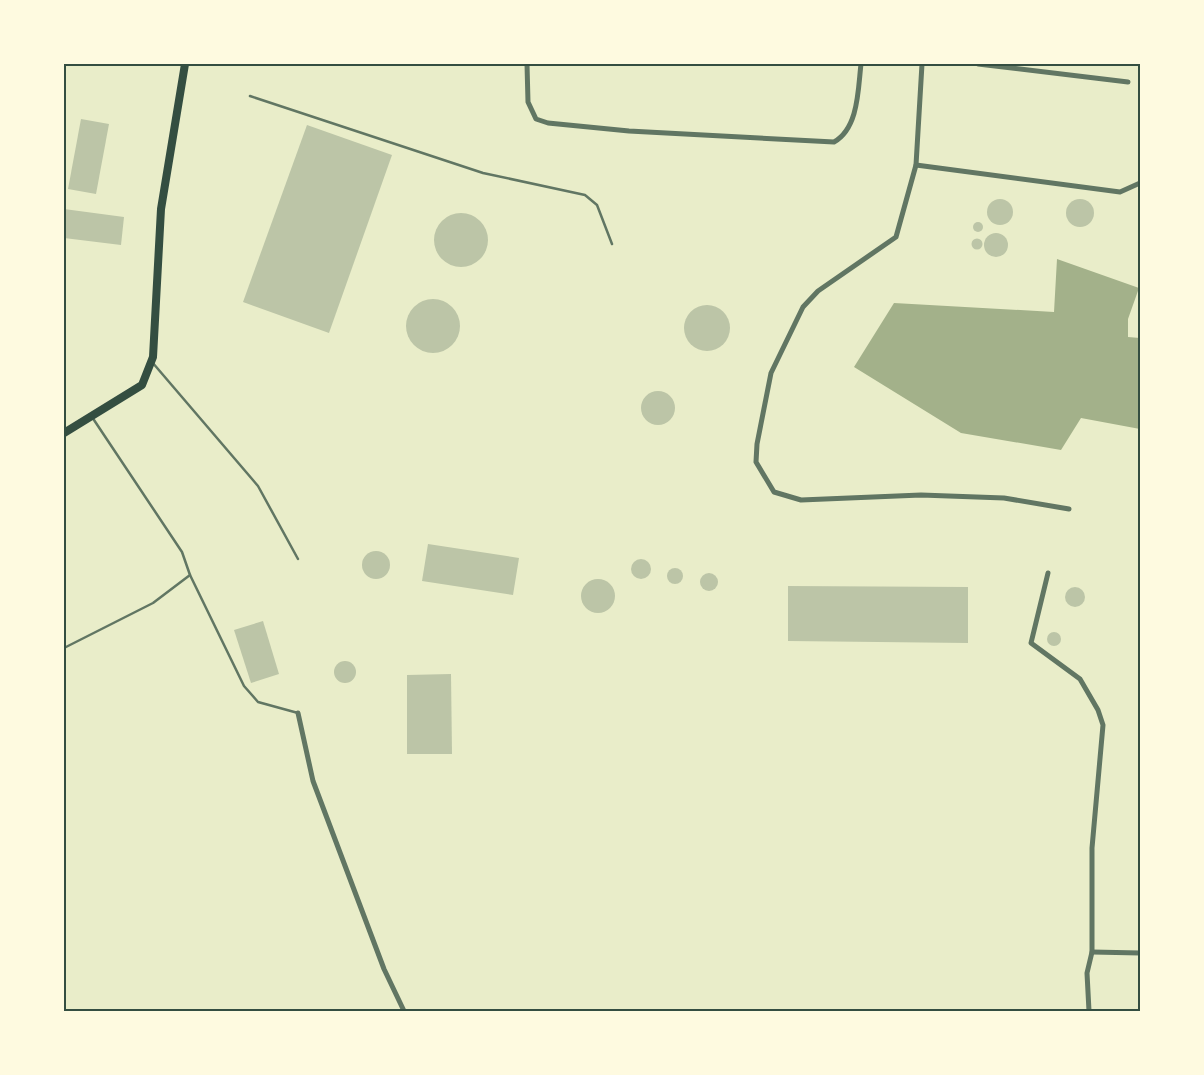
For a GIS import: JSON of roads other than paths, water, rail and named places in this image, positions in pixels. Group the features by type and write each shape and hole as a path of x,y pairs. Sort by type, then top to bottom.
{"main road":[{"path":"64,433 142,385 151,362 160,258 161,209 185,64"}],"street":[{"path":"527,64 528,102 536,119 548,123 629,131 834,142 844,136 855,109 861,64"},
{"path":"922,64 916,165 896,236 818,291 803,307 771,373 757,444 756,462 774,492 801,500 921,495 1004,498 1069,509"},
{"path":"978,64 1128,82"},
{"path":"916,165 1120,192 1140,182"},
{"path":"1048,573 1031,642 1080,679 1098,710 1104,725 1092,848 1092,952 1087,973 1089,1011"},
{"path":"298,713 314,781 384,969 404,1011"},
{"path":"1092,952 1140,953"}],"lane":[{"path":"250,96 482,173 585,195 597,205 612,244"},
{"path":"151,362 258,486 298,559"},
{"path":"91,416 182,552 190,575 244,686 258,702 298,713"},
{"path":"64,648 153,603 190,575"}]}
